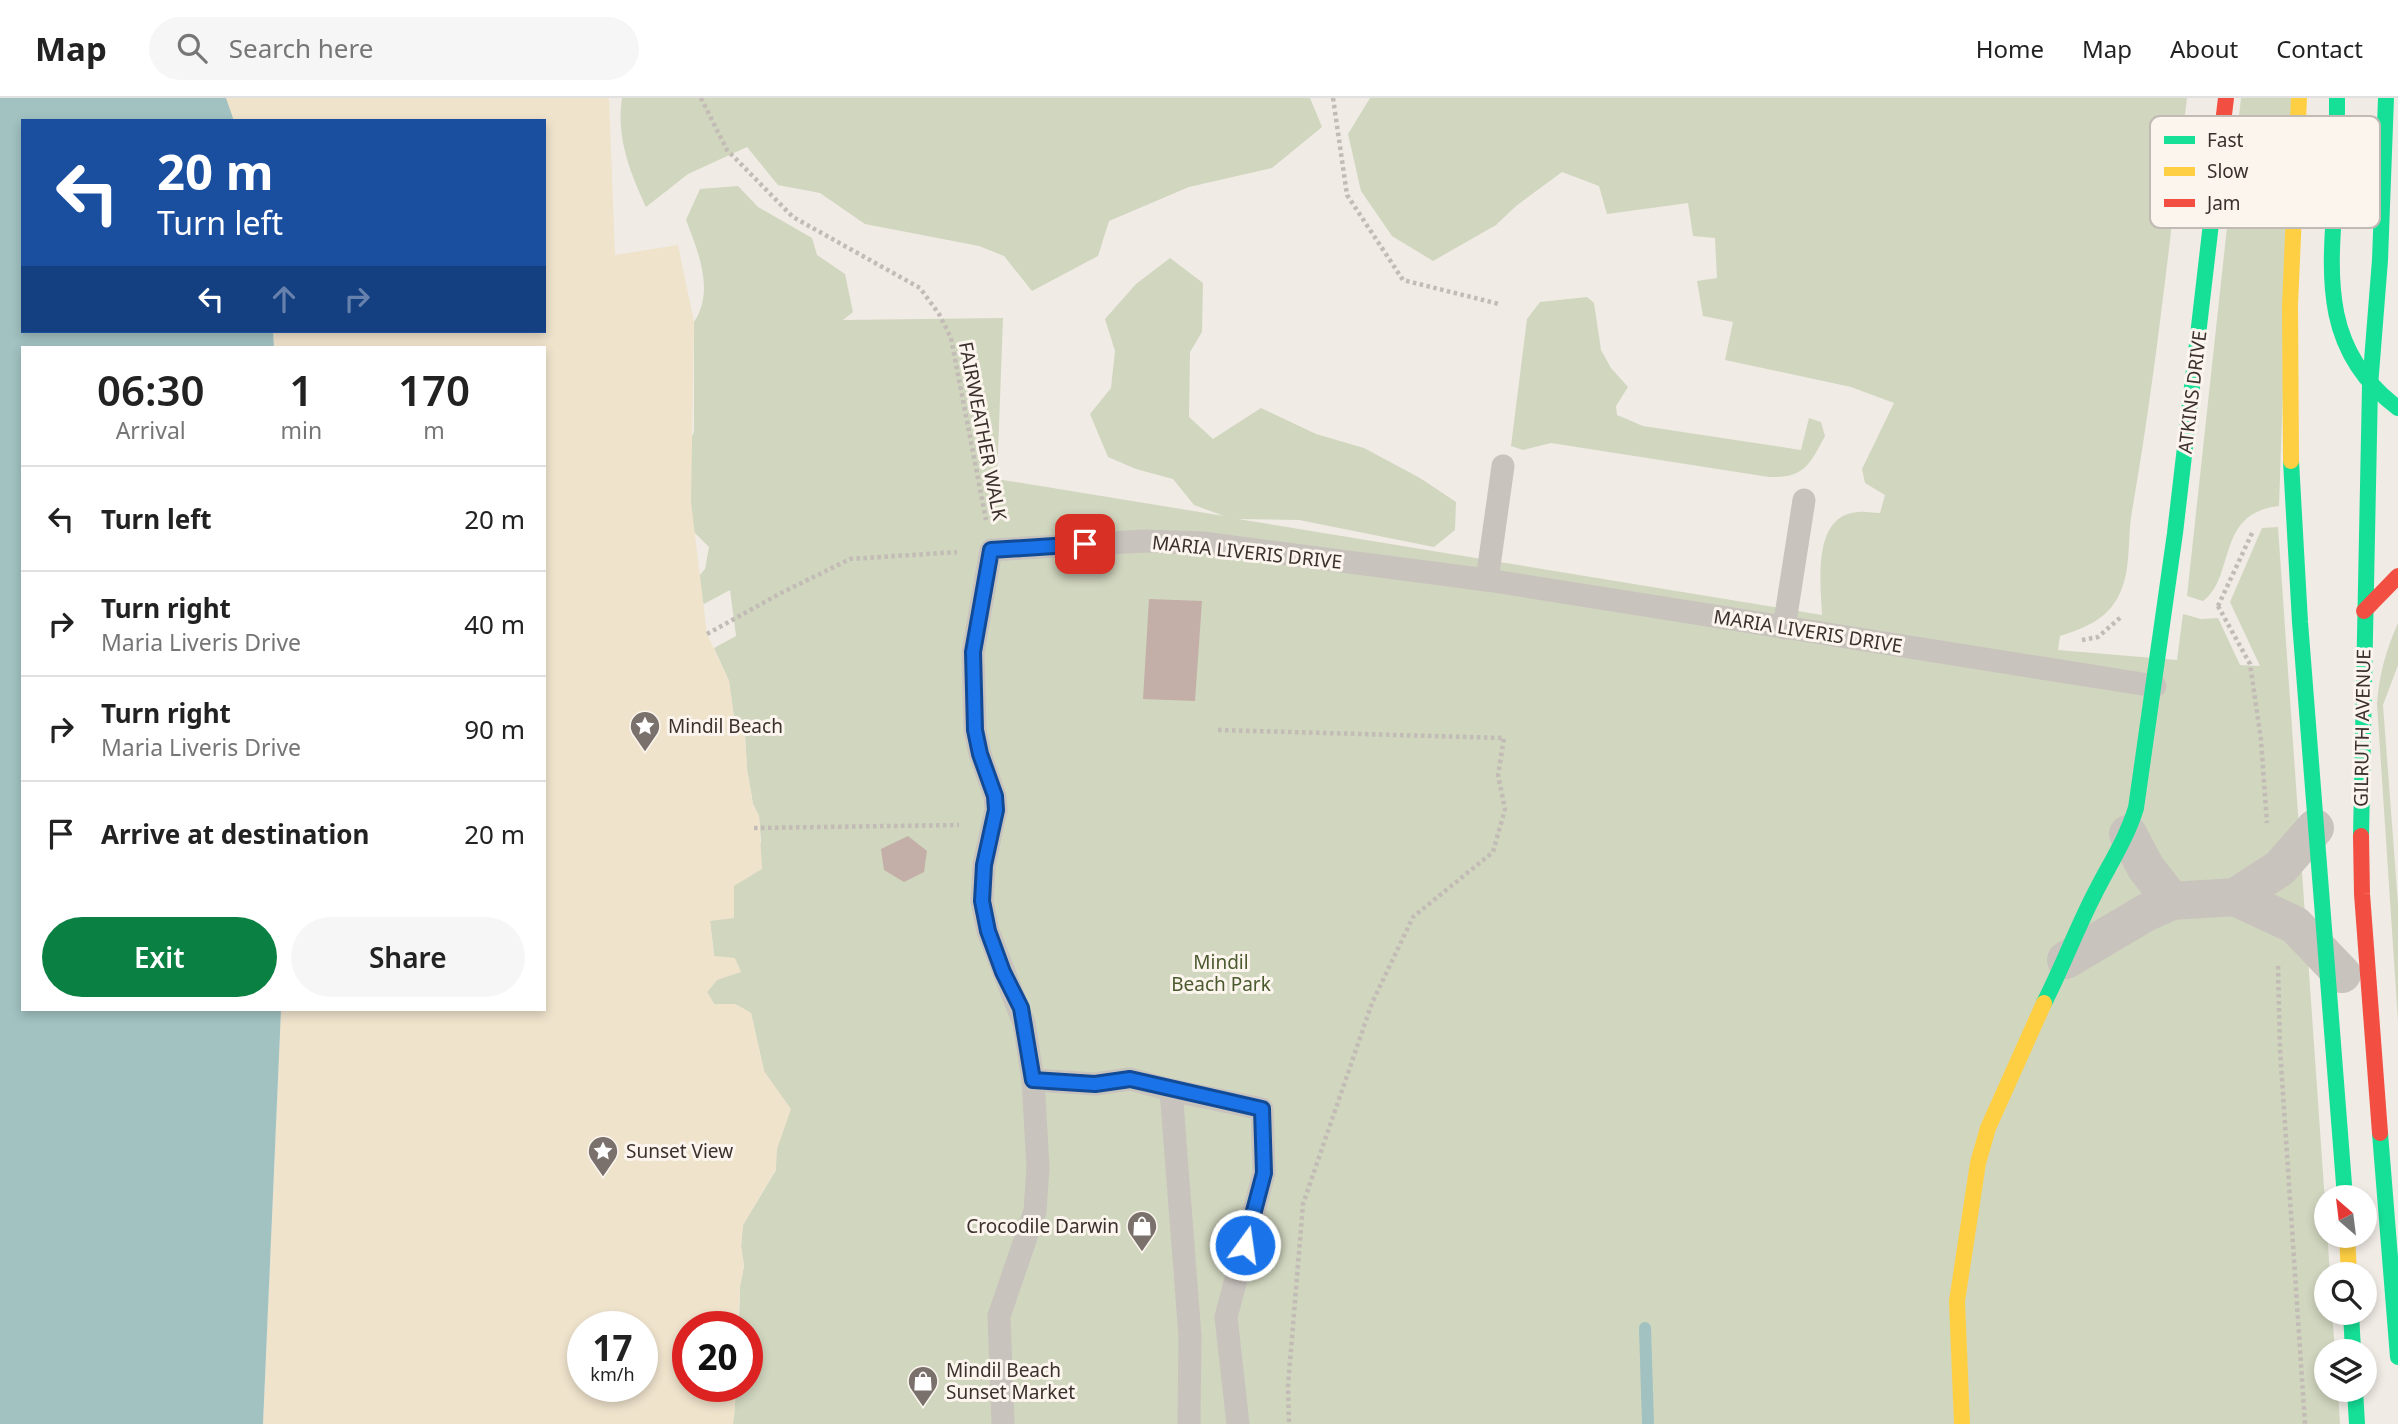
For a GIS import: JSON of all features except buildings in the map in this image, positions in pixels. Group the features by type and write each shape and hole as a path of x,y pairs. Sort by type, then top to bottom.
{"street":[{"name":"ATKINS DRIVE","path":"2224,116 2226,98"},
{"path":"2298,116 2299,98"},
{"path":"2337,98 2337,116"},
{"name":"GILRUTH AVENUE","path":"2386,98 2380,260 2370,386 2360,813 2369,1003 2398,1357"},
{"name":"ATKINS DRIVE","path":"2155,686 2210,228"},
{"path":"2293,228 2289,300 2290,430 2315,828 2339,1079 2344,1185"},
{"path":"2332,228 2330,296 2340,330 2356,365 2370,386 2398,408"},
{"path":"2380,260 2393,295"},
{"path":"2364,611 2398,576"},
{"path":"1962,1424 1957,1301 1978,1163 2002,1094 2066,960 2088,905 2128,834 2136,807 2155,686"},
{"path":"2235,897 2280,869 2315,828"},
{"path":"2128,834 2146,868 2172,901"},
{"path":"2066,960 2113,930 2172,901 2235,897 2283,918 2308,936 2369,1003"},
{"path":"2356,1402 2357,1424"}],"lane":[{"path":"1487,580 1503,466"},
{"path":"1784,628 1804,500"},
{"name":"MARIA LIVERIS DRIVE","path":"991,550 1145,541 1203,543 1487,580 2155,686"},
{"path":"991,550 973,652 975,730 980,754 995,796 994,824 984,865 982,901 988,931 1003,972 1021,1008 1033,1080 1038,1168 1035,1211 999,1316 1003,1424"},
{"path":"1033,1080 1095,1084 1130,1079 1262,1109 1264,1173 1226,1317 1238,1424"},
{"path":"1171,1090 1189,1336 1189,1424"}],"path":[{"name":"FAIRWEATHER WALK","path":"701,98 727,150 793,217 920,288 939,314 951,338 979,471 991,550"},
{"path":"1333,98 1347,195 1403,281 1499,304"},
{"path":"707,634 850,559 991,550"},
{"path":"2218,606 2249,664 2261,740 2265,817 2280,869"},
{"path":"2062,671 2067,643 2098,637 2124,615"},
{"path":"1218,730 1504,738 1498,775 1505,809 1493,852 1413,916 1372,1003 1303,1204 1288,1386 1289,1424"},
{"path":"754,828 994,824"},
{"path":"2283,918 2278,967 2280,1049 2305,1424"}],"green space":[{"path":"622,98 1310,98 1322,127 1272,168 1189,187 1109,221 1098,256 1032,291 1004,256 979,246 865,224 820,193 778,185 747,147 688,174 646,207 630,167 623,140"},
{"name":"Mindil Beach Park","path":"1370,98 2187,98 2185,116 2150,116 2150,228 2171,228 2126,575 2119,595 2108,611 2086,626 2060,636 2058,650 2177,660 2183,614 2201,619 2218,618 2240,665 2260,666 2230,602 2262,528 2278,527 2324,1185 2314,1185 2314,1248 2328,1248 2329,1262 2314,1262 2314,1325 2333,1325 2334,1339 2314,1339 2314,1402 2339,1402 2340,1424 732,1424 735,1402 763,1402 763,1311 739,1311 744,1266 741,1246 743,1225 776,1170 764,1071 751,1013 735,1004 714,1004 707,992 717,980 710,921 761,842 759,816 753,804 747,769 745,736 735,725 729,681 714,648 736,636 730,590 704,604 691,595 691,585 705,569 709,547 686,524 681,459 694,432 694,322 700,310 704,284 699,258 686,220 700,189 738,186 758,207 812,238 817,255 845,274 853,312 843,320 1003,318 997,479 1224,516 1194,505 1173,479 1136,469 1108,457 1090,414 1111,388 1115,351 1105,319 1136,284 1170,258 1203,283 1202,332 1190,352 1189,417 1213,439 1261,408 1316,434 1364,448 1420,478 1456,502 1455,530 1434,547 1299,520 1238,519 1822,615 1822,553 1832,525 1843,516 1858,512 1880,513 1885,495 1865,483 1862,469 1894,403 1851,387 1725,360 1733,322 1703,316 1697,281 1717,278 1715,238 1693,236 1688,203 1607,214 1599,186 1562,172 1516,206 1496,225 1433,261 1392,236 1361,191 1348,134"},
{"path":"2241,98 2293,98 2292,116 2239,116"},
{"path":"2227,228 2289,228 2279,506 2259,511 2245,520 2229,547 2220,577 2203,601 2187,596"},
{"path":"1587,297 1594,303 1601,350 1611,368 1628,387 1616,406 1617,415 1643,426 1801,450 1809,418 1821,422 1825,436 1809,462 1804,468 1790,475 1769,477 1551,443 1523,450 1511,446 1527,319 1540,302"},
{"path":"2398,623 2398,665 2383,705 2398,904 2398,1021 2377,704 2384,663"}],"sand":[{"name":"Mindil Beach","path":"223,98 609,98 615,255 678,245 694,322 691,502 707,634 729,681 735,725 745,736 753,804 759,816 762,869 734,886 734,918 710,921 714,956 735,958 741,972 717,980 707,992 714,1004 735,1004 751,1013 764,1071 791,1109 777,1149 776,1169 743,1225 741,1246 744,1266 739,1311 672,1311 672,1402 735,1402 733,1424 263,1424 281,1011 546,1011 546,346 274,346 273,333 546,333 546,119 231,119"}],"water":[{"path":"0,98 226,98 233,119 21,119 21,333 273,333 274,346 21,346 21,1011 281,1011 263,1424 0,1424"}],"waterway":[{"path":"1645,1328 1648,1424"}],"traffic: fast":[{"path":"2337,98 2337,116"},
{"path":"2361,836 2370,386 2380,260 2386,98"},
{"path":"2044,1003 2136,808 2175,533 2210,228"},
{"path":"2333,228 2332,278 2335,307 2342,334 2354,360 2372,385 2398,408"},
{"path":"2291,461 2300,622 2344,1185"},
{"path":"2380,1133 2398,1357"},
{"path":"2352,1325 2352,1339"},
{"path":"2356,1402 2357,1424"}],"traffic: slow":[{"path":"2298,116 2299,98"},
{"path":"2291,461 2290,305 2293,228"},
{"path":"1962,1424 1957,1301 1978,1163 1988,1128 2044,1003"},
{"path":"2348,1248 2348,1262"}],"traffic: jam":[{"path":"2224,116 2226,98"},
{"path":"2364,611 2398,576"},
{"path":"2361,836 2362,894 2380,1133"}],"place":[{"name":"Mindil Beach","path":"645,753"},
{"name":"Sunset View","path":"603,1178"},
{"name":"Crocodile Darwin","path":"1142,1253"},
{"name":"Mindil Beach Sunset Market","path":"923,1408"}],"route":[{"path":"1085,544 991,550 973,652 975,730 980,754 995,796 996,810 984,865 982,901 988,931 1003,972 1021,1008 1033,1080 1095,1084 1130,1079 1262,1109 1264,1173 1245,1245"}]}
